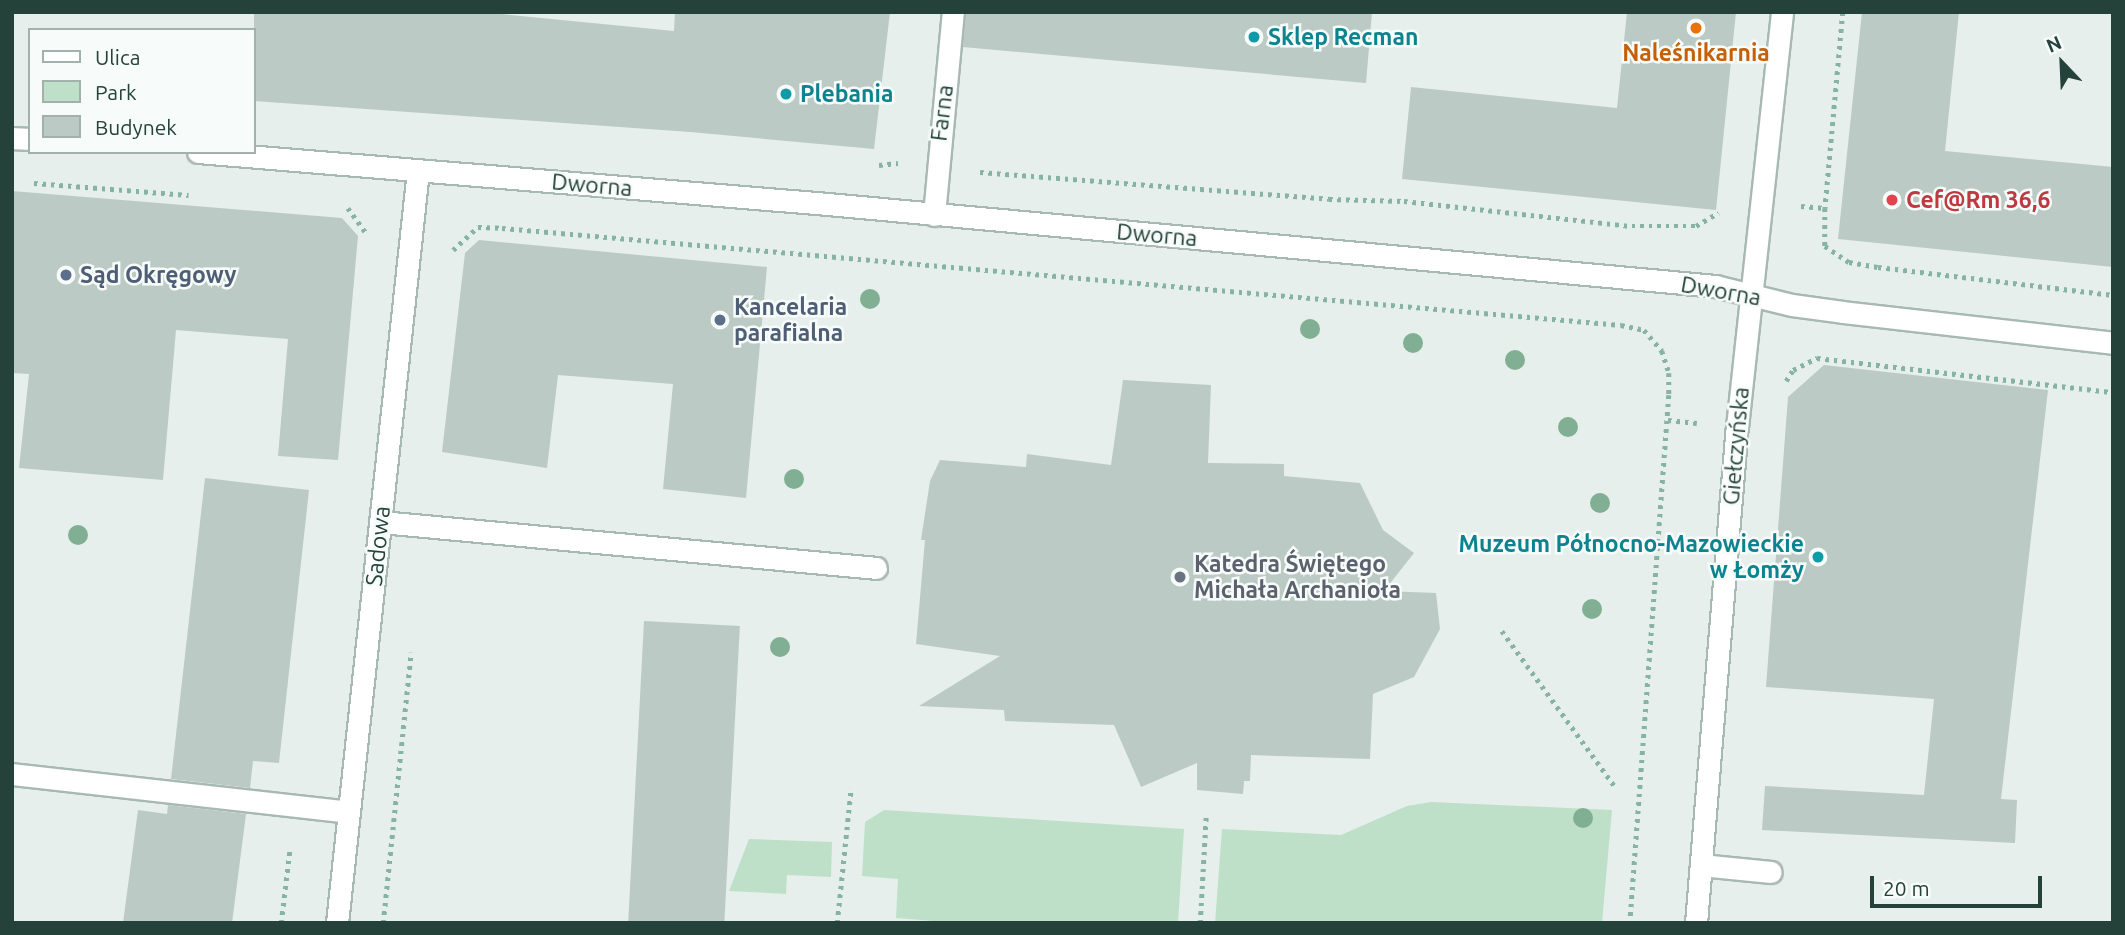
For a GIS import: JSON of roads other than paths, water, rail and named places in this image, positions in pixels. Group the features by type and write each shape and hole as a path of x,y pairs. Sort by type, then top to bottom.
{"street":[{"name":"Farna","path":"934,215 936,166 953,12"},
{"name":"Giełczyńska","path":"1696,923 1737,427 1783,12"},
{"name":"Dworna","path":"222,154 1715,286 1752,296 1843,312 2113,343"},
{"name":"Sadowa","path":"337,923 418,170"},
{"path":"381,522 876,568"},
{"path":"12,774 349,812"},
{"path":"1701,865 1771,872"}],"place":[{"name":"Naleśnikarnia","path":"1696,28"},
{"name":"Sklep Recman","path":"1254,37"},
{"name":"Plebania","path":"786,94"},
{"name":"Cef@Rm 36,6","path":"1892,200"},
{"name":"Sąd Okręgowy","path":"66,275"},
{"name":"Kancelaria parafialna","path":"720,320"},
{"name":"Muzeum Północno-Mazowieckie w Łomży","path":"1818,557"},
{"name":"Katedra Świętego Michała Archanioła","path":"1180,577"}]}
